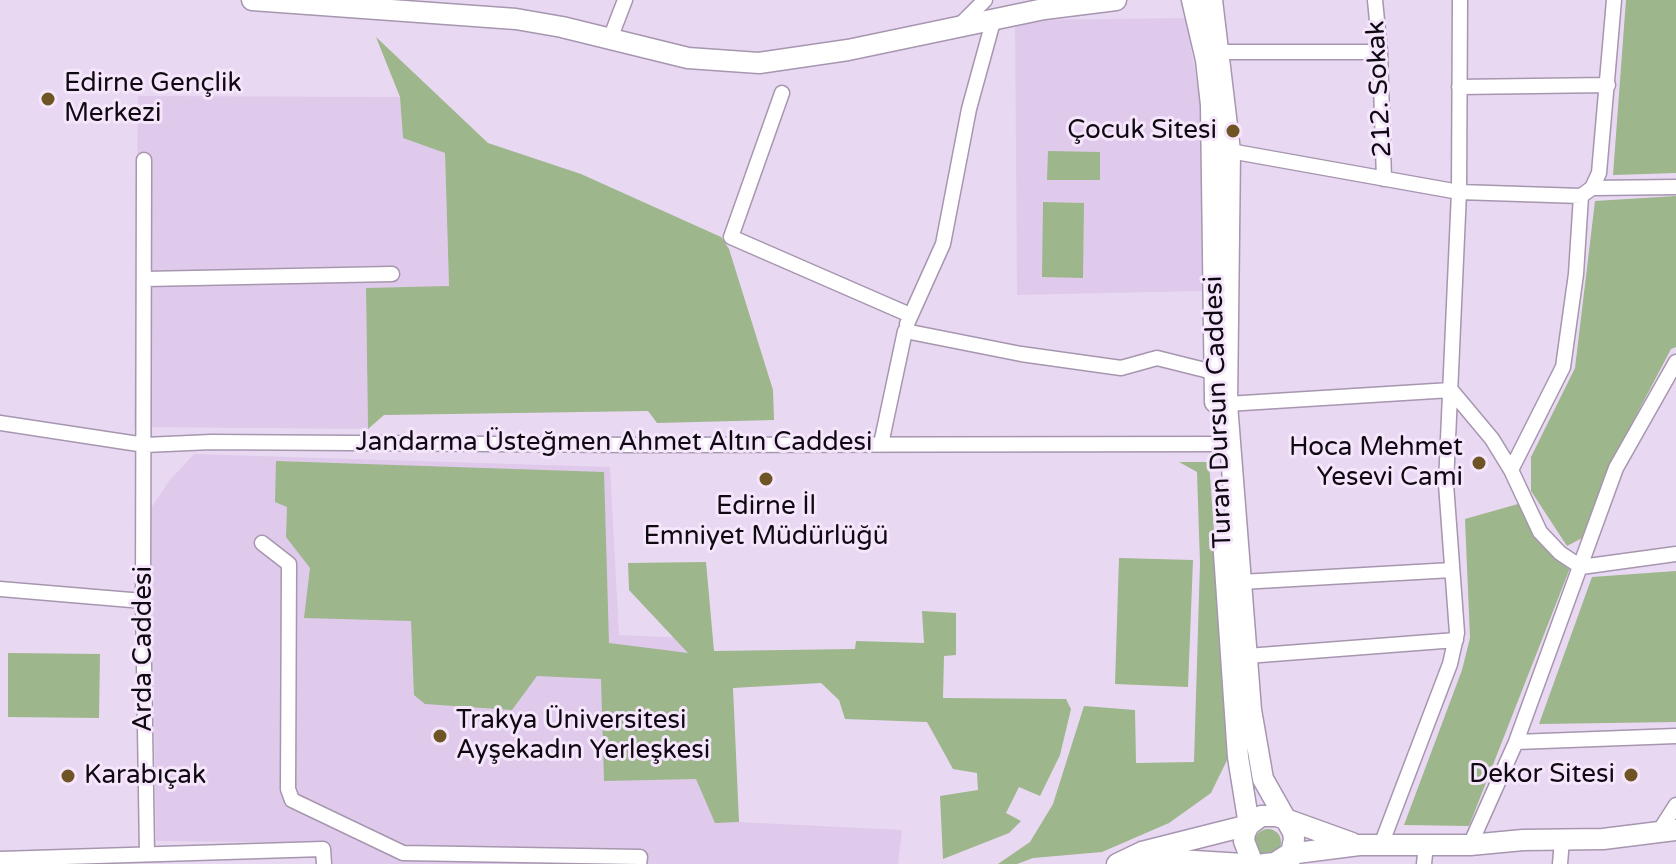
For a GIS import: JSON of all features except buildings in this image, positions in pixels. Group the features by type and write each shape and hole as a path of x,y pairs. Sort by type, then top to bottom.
{"main road":[{"path":"252,0 516,19 688,58 759,63 848,50 960,25 990,9 1115,0"},
{"name":"Turan Dursun Caddesi","path":"1196,1 1219,52 1230,151 1227,404 1223,444 1238,757 1249,825 1244,841 1253,864"},
{"name":"Turan Dursun Caddesi","path":"1196,1 1211,105 1213,372 1241,582 1251,710 1263,779 1293,832 1289,859"},
{"path":"1117,864 1142,852 1249,825 1254,819 1269,814 1359,845"},
{"path":"1264,864 1359,845 1381,845 1425,854 1470,845 1667,832"},
{"path":"1149,864 1178,860 1243,864"}],"street":[{"path":"610,39 625,0"},
{"name":"212. Sokak","path":"1375,0 1384,179"},
{"path":"1381,845 1450,664 1457,633 1446,484 1459,192 1460,0"},
{"path":"1511,470 1563,367 1586,192 1599,173 1614,0"},
{"path":"881,444 905,331 943,244 990,9"},
{"path":"1219,52 1380,52"},
{"path":"1459,87 1608,85"},
{"path":"782,93 731,237 910,315"},
{"path":"1230,151 1459,192 1586,192 1676,187"},
{"name":"Arda Caddesi","path":"144,160 143,601 147,854"},
{"path":"145,279 392,274"},
{"path":"905,331 1021,354 1121,368 1157,358 1213,372"},
{"path":"1470,845 1516,742 1616,468 1676,362"},
{"path":"1227,404 1451,390"},
{"path":"1451,390 1492,439 1511,470 1540,532 1560,553 1581,567 1676,554"},
{"name":"Jandarma Üsteğmen Ahmet Altın Caddesi","path":"0,423 145,445 211,442 1223,444"},
{"path":"262,543 289,564 288,789 292,800 403,858 640,857 639,864"},
{"path":"1241,582 1452,570"},
{"path":"0,589 143,601"},
{"path":"1247,656 1456,640"},
{"path":"1516,742 1676,736"},
{"path":"1667,832 1676,805"},
{"path":"1560,864 1562,840"},
{"path":"0,859 323,849 324,864"}],"shaded area":[{"path":"1186,18 1200,101 1202,291 1017,295 1015,20"},
{"path":"138,96 400,97 403,138 445,153 449,287 366,288 368,429 134,427"},
{"name":"Trakya Üniversitesi Ayşekadın Yerleşkesi","path":"194,454 610,467 619,635 712,639 739,822 902,830 898,864 329,864 327,843 156,841 151,508 169,481"}],"green space":[{"path":"1626,0 1676,0 1676,173 1613,175"},
{"path":"376,37 488,143 581,174 721,237 729,249 773,390 774,420 657,423 648,411 384,415 368,429 366,288 449,286 445,153 403,138 400,97"},
{"path":"1048,151 1100,152 1100,180 1047,180"},
{"path":"1676,196 1676,347 1671,349 1608,469 1582,538 1567,546 1531,491 1531,457 1575,368 1595,201"},
{"path":"1043,202 1084,203 1083,278 1042,277"},
{"path":"276,461 604,472 609,643 688,653 629,590 628,563 706,562 714,651 855,649 856,641 924,643 922,611 956,613 956,655 944,656 943,698 1066,699 1071,709 1060,755 1040,796 1019,787 1006,813 1021,821 1009,833 943,859 940,796 978,790 977,773 953,769 927,722 845,719 839,700 821,683 733,688 739,822 715,823 696,779 604,781 601,679 537,676 512,710 425,704 414,695 411,621 304,618 310,568 286,537 287,507 275,502"},
{"path":"1179,462 1209,462 1230,754 1211,793 1169,823 1102,852 998,864 1030,842 1053,804 1084,706 1135,710 1136,763 1194,762 1200,563 1197,472"},
{"path":"1518,504 1541,541 1570,568 1469,826 1404,825 1462,670 1470,638 1465,519"},
{"path":"1119,558 1193,560 1188,687 1115,684"},
{"path":"1676,571 1676,722 1539,724 1592,577"},
{"path":"8,653 100,654 99,718 8,717"},
{"path":"1268,829 1278,832 1281,842 1278,852 1268,855 1258,852 1255,842 1258,832"}],"place":[{"name":"Edirne Gençlik Merkezi","path":"48,99"},
{"name":"Çocuk Sitesi","path":"1233,131"},
{"name":"Hoca Mehmet Yesevi Cami","path":"1479,463"},
{"name":"Edirne İl Emniyet Müdürlüğü","path":"766,479"},
{"name":"Trakya Üniversitesi Ayşekadın Yerleşkesi","path":"440,736"},
{"name":"Dekor Sitesi","path":"1631,775"},
{"name":"Karabıçak","path":"68,776"}]}
